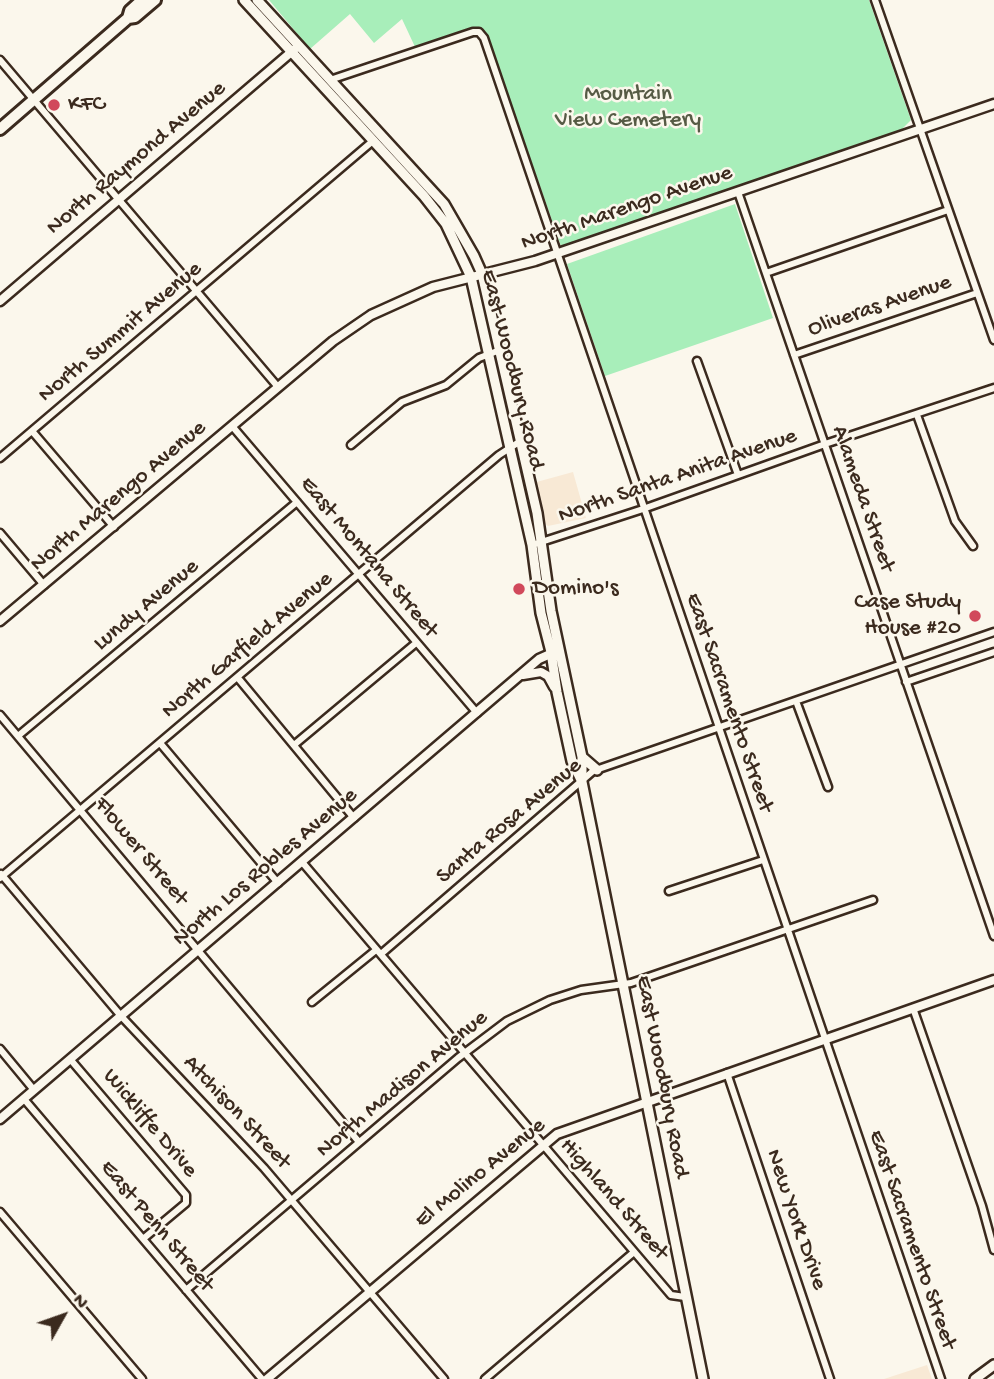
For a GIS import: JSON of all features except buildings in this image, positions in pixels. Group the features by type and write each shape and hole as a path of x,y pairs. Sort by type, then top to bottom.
{"main road":[{"path":"128,19 130,11 142,0"},
{"path":"0,129 128,19 135,17 155,0"},
{"name":"East Woodbury Road","path":"244,0 330,80 407,161 444,204 474,257 482,274 542,542 542,590"},
{"name":"East Woodbury Road","path":"257,0 295,50 446,224 471,277 582,757 582,782 703,1379"},
{"name":"East Woodbury Road","path":"556,651 557,692 572,761 582,782"},
{"path":"582,757 597,770"},
{"path":"975,1379 994,1365"}],"street":[{"path":"875,0 994,340"},
{"name":"East Sacramento Street","path":"330,80 474,32 479,32 484,38 941,1379"},
{"name":"North Raymond Avenue","path":"0,301 295,50"},
{"path":"0,60 278,387"},
{"name":"North Marengo Avenue","path":"0,621 333,341 371,315 433,287 556,254 994,104"},
{"name":"North Summit Avenue","path":"0,458 374,140"},
{"name":"Alameda Street","path":"737,192 994,936"},
{"path":"766,273 948,210"},
{"name":"Oliveras Avenue","path":"794,355 978,293"},
{"path":"351,445 402,402 446,385 479,358 500,350"},
{"path":"697,361 738,475"},
{"name":"North Santa Anita Avenue","path":"532,545 994,388"},
{"path":"917,415 955,521 973,546"},
{"name":"East Montana Street","path":"232,426 477,713"},
{"path":"32,431 114,527"},
{"name":"North Garfield Avenue","path":"1,876 519,442"},
{"name":"Lundy Avenue","path":"18,736 297,502"},
{"path":"0,533 44,585"},
{"name":"Santa Rosa Avenue","path":"312,1002 378,952 593,771 994,632"},
{"path":"294,745 416,643"},
{"name":"North Los Robles Avenue","path":"0,1119 539,659 556,651"},
{"path":"906,682 994,652"},
{"path":"520,676 541,672 548,676 557,692"},
{"path":"238,678 354,818"},
{"path":"796,701 828,787"},
{"name":"Flower Street","path":"0,715 359,1142"},
{"path":"160,743 278,883"},
{"path":"669,891 763,860"},
{"name":"Highland Street","path":"302,862 671,1295 685,1297"},
{"name":"Atchison Street","path":"1,876 121,1016 292,1200 444,1379"},
{"name":"North Madison Avenue","path":"186,1290 465,1053 507,1021 550,1000 581,990 631,983 873,900"},
{"name":"El Molino Avenue","path":"267,1379 557,1133 994,980"},
{"path":"913,1008 982,1206 994,1250"},
{"path":"0,1049 34,1090"},
{"name":"Wickliffe Drive","path":"71,1059 186,1195 186,1203 143,1239"},
{"name":"New York Drive","path":"727,1073 830,1379"},
{"name":"East Penn Street","path":"24,1098 262,1379"},
{"path":"0,1212 142,1379"},
{"path":"485,1379 634,1252"}],"shaded area":[{"path":"573,472 586,518 548,526 544,523 533,483"},
{"path":"927,1365 932,1379 884,1379"}],"green space":[{"name":"Mountain View Cemetery","path":"269,0 869,0 911,120 901,130 561,246 486,32 478,27 416,49 402,19 374,43 350,14 310,49"},
{"path":"735,204 773,318 605,376 567,264"}],"place":[{"name":"KFC","path":"54,105"},
{"name":"Domino's","path":"519,589"},
{"name":"Case Study House #20","path":"975,616"}]}
